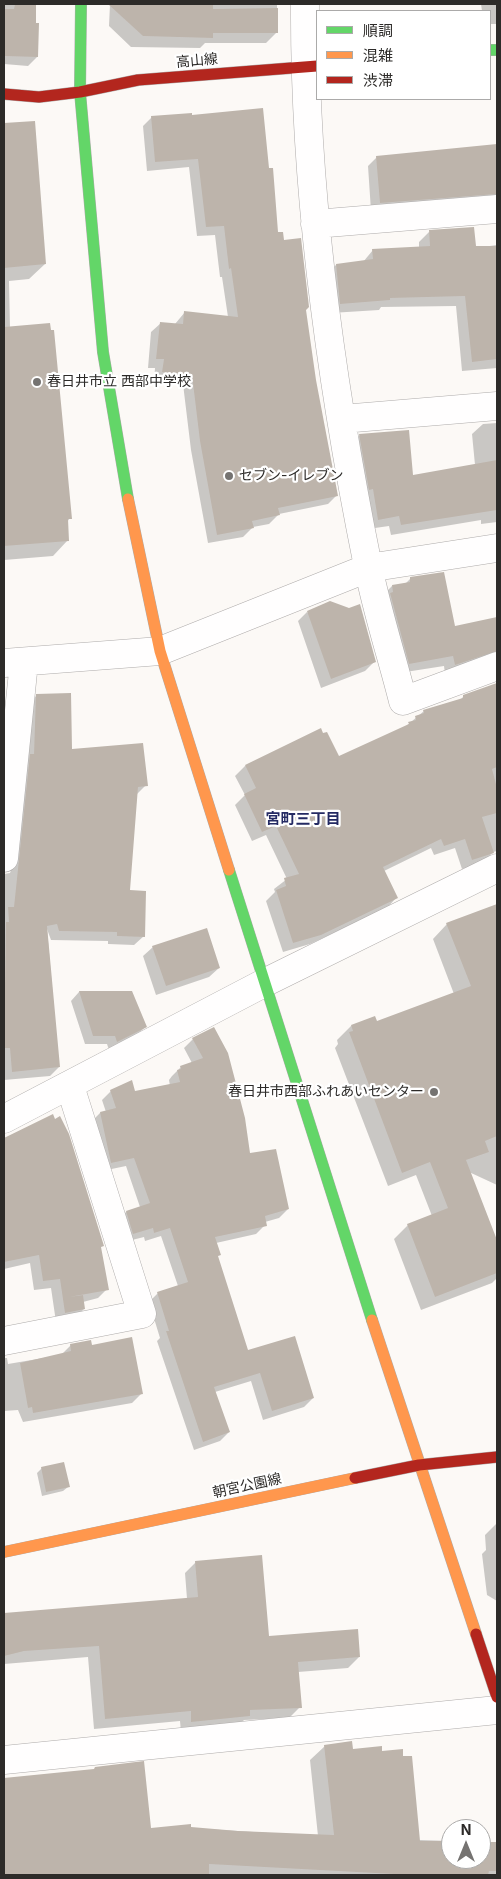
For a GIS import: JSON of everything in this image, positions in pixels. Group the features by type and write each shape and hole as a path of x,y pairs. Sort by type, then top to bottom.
{"street":[{"path":"81,4 80,92 103,352 134,535 160,651 419,1466 497,1697"},
{"path":"305,4 311,66 315,224 342,419 368,568 404,702 497,666"},
{"name":"高山線","path":"4,94 39,97 80,92 138,80 311,66"},
{"path":"315,224 497,209"},
{"path":"342,419 497,406"},
{"path":"4,852 14,662 160,651 368,568 497,548"},
{"path":"4,1119 264,983 497,868"},
{"path":"4,1341 142,1314 70,1086"},
{"name":"朝宮公園線","path":"4,1552 419,1466 497,1457"},
{"path":"4,1760 497,1710"}],"building":[{"path":"15,4 36,4 36,23 39,23 38,57 4,56 4,9 14,9"},
{"path":"108,4 213,4 213,9 278,8 278,33 213,33 213,38 143,36"},
{"path":"263,108 269,168 273,168 278,232 283,232 284,240 301,238 309,307 306,310 316,380 338,496 278,508 280,515 252,521 254,528 217,535 200,441 192,375 162,372 164,359 156,359 160,322 183,324 184,311 238,317 231,268 229,269 224,226 206,227 198,159 155,162 151,116 192,113 192,115"},
{"path":"35,121 46,264 4,268 4,123"},
{"path":"497,144 497,194 380,203 376,156"},
{"path":"474,227 476,246 497,246 497,359 472,362 465,296 390,298 390,300 340,304 336,264 373,259 372,249 430,246 429,230"},
{"path":"50,323 51,330 54,330 72,519 68,519 69,541 4,546 4,327"},
{"path":"409,430 413,475 497,460 497,510 401,525 399,516 378,520 373,489 369,490 359,434"},
{"path":"444,572 455,626 497,617 497,651 455,665 453,656 409,664 390,593 393,592 392,585 410,582 410,577"},
{"path":"330,601 349,608 360,604 376,662 331,679 307,611"},
{"path":"497,683 497,767 492,769 497,788 497,813 482,817 494,853 472,860 465,839 444,846 441,839 383,867 398,898 321,935 293,943 276,890 286,886 284,878 299,874 276,826 262,832 244,794 256,788 245,765 321,728 323,733 327,732 339,756 409,724 408,722 416,720 415,716 424,713 423,710 463,698 463,695"},
{"path":"71,693 72,749 143,743 148,786 138,787 130,890 146,891 145,937 117,936 117,932 59,931 57,924 47,926 60,1067 12,1072 10,1048 4,1048 6,922 9,922 8,907 14,907 30,754 34,754 36,694"},
{"name":"春日井市西部ふれあいセンター","path":"497,904 497,1136 485,1141 489,1152 466,1160 497,1240 497,1273 435,1297 407,1224 448,1208 430,1162 402,1173 349,1032 353,1031 351,1025 375,1016 377,1021 471,986 446,923"},
{"path":"207,928 220,968 166,986 152,946"},
{"path":"79,991 132,991 147,1027 117,1042 115,1036 93,1036"},
{"path":"214,1027 228,1053 245,1118 250,1153 276,1149 289,1209 265,1216 267,1226 215,1237 221,1255 218,1256 248,1350 295,1336 314,1398 272,1411 260,1373 214,1387 230,1432 203,1442 166,1331 169,1331 157,1292 188,1282 170,1228 154,1233 153,1228 133,1234 126,1211 150,1203 134,1158 111,1163 100,1112 116,1108 110,1090 132,1080 135,1091 180,1082 177,1070 181,1069 180,1066 203,1058 192,1038"},
{"path":"53,1114 55,1119 60,1116 69,1134 104,1246 101,1247 109,1290 69,1297 83,1295 85,1309 65,1313 60,1279 43,1281 39,1255 4,1262 4,1138"},
{"path":"132,1337 143,1394 33,1413 32,1407 28,1408 20,1363 71,1351 70,1344 91,1340 92,1345"},
{"path":"64,1462 70,1487 46,1492 41,1467"},
{"path":"262,1555 269,1636 358,1629 360,1657 298,1662 302,1708 250,1710 250,1716 191,1722 191,1711 105,1719 99,1646 24,1651 4,1656 4,1613 198,1597 195,1561"},
{"path":"352,1741 353,1749 382,1746 382,1751 403,1749 403,1756 412,1756 420,1841 441,1841 441,1869 491,1869 491,1842 496,1842 497,1871 489,1871 488,1875 412,1875 209,1864 209,1875 4,1875 4,1778 94,1769 95,1767 144,1761 151,1828 191,1824 191,1827 238,1831 334,1835 324,1745"}],"traffic: fast":[{"path":"81,4 80,92 103,352 128,499"},
{"path":"491,50 497,50"},
{"path":"229,870 372,1320"}],"traffic: slow":[{"path":"128,499 160,651 229,870"},
{"path":"372,1320 476,1634"},
{"path":"4,1552 355,1478"}],"traffic: jam":[{"path":"4,94 39,97 80,92 138,80 316,66"},
{"path":"355,1478 419,1465 497,1457"},
{"path":"476,1634 497,1697"}],"place":[{"name":"春日井市立 西部中学校","path":"37,382"},
{"name":"セブン-イレブン","path":"229,476"},
{"name":"春日井市西部ふれあいセンター","path":"434,1092"}],"district":[{"name":"宮町三丁目","path":"303,819"}]}
